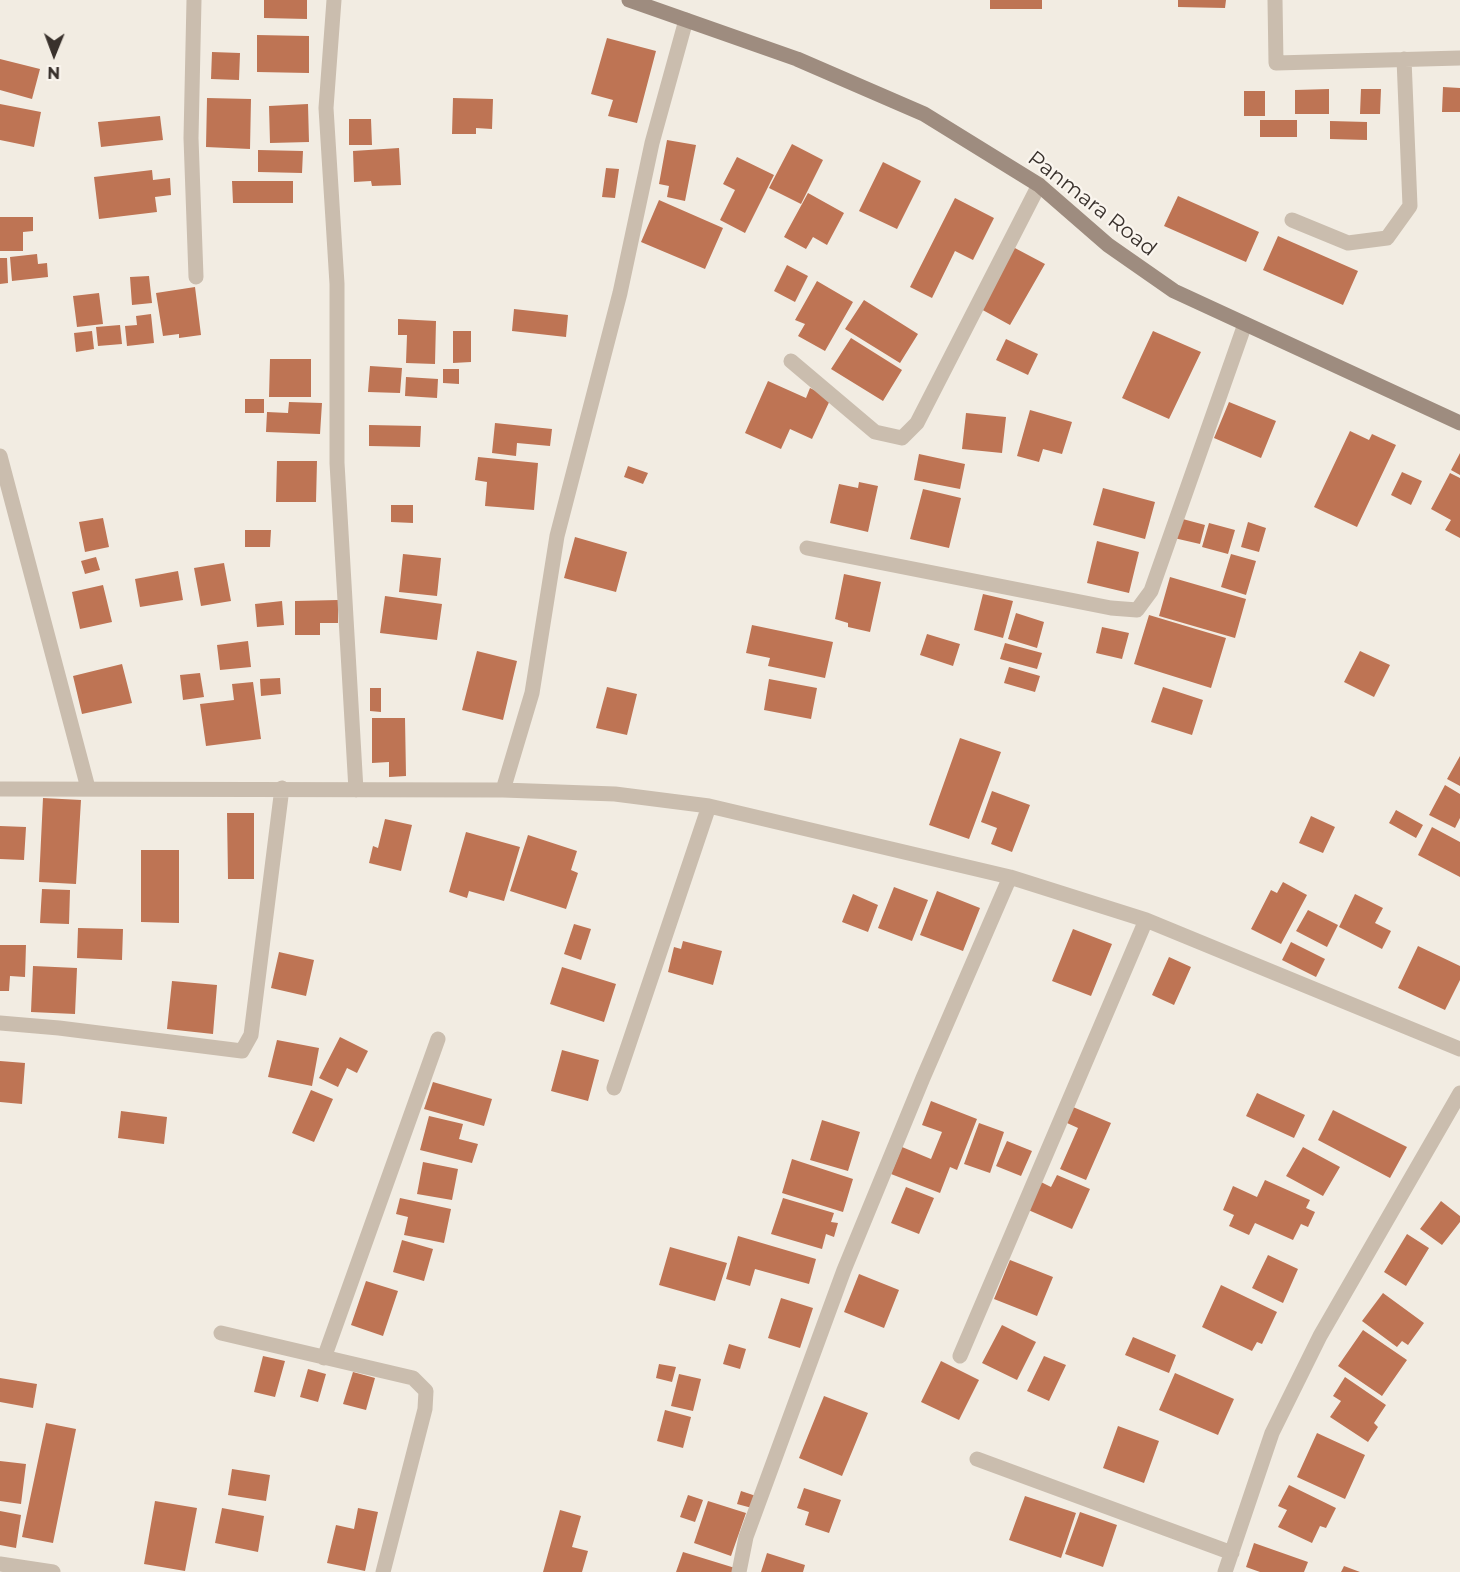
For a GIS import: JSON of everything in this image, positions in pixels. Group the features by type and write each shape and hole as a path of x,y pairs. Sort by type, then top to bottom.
{"street":[{"path":"194,0 191,138 196,277"},
{"path":"334,0 326,108 337,284 337,463 356,790"},
{"name":"Panmara Road","path":"629,0 797,59 924,114 1039,185 1108,245 1174,291 1460,423"},
{"path":"1275,0 1276,63 1460,58"},
{"path":"503,790 532,693 557,536 620,293 651,143 686,20"},
{"path":"1292,220 1348,243 1387,238 1410,206 1404,59"},
{"path":"791,361 875,432 902,438 917,423 1039,185"},
{"path":"807,548 1110,608 1137,610 1150,591 1245,324"},
{"path":"0,456 88,788"},
{"path":"0,1023 59,1028 242,1051 251,1035 282,788"},
{"path":"0,789 503,790 615,794 709,806 1010,878 1146,920 1460,1049"},
{"path":"614,1088 709,806"},
{"path":"739,1572 746,1537 844,1270 923,1078 1010,878"},
{"path":"960,1356 1146,920"},
{"path":"324,1358 438,1039"},
{"path":"1225,1572 1272,1433 1320,1336 1460,1092"},
{"path":"221,1333 413,1378 426,1391 425,1409 383,1572"},
{"path":"977,1459 1232,1552"},
{"path":"0,1564 53,1572"}],"building":[{"path":"264,0 307,0 307,19 264,18"},
{"path":"990,0 1042,0 1042,9 990,9"},
{"path":"1178,0 1226,0 1225,8 1178,7"},
{"path":"257,35 309,36 309,73 257,72"},
{"path":"607,38 656,51 637,123 608,116 613,100 591,94"},
{"path":"212,52 240,53 239,80 211,79"},
{"path":"0,59 40,69 32,99 0,90"},
{"path":"1443,87 1460,88 1460,112 1442,112"},
{"path":"1329,89 1329,114 1295,114 1295,90"},
{"path":"1361,89 1381,89 1380,114 1360,114"},
{"path":"1244,91 1265,91 1265,116 1244,116"},
{"path":"207,98 251,99 250,149 206,147"},
{"path":"453,98 493,99 492,129 476,128 476,134 452,134"},
{"path":"0,104 41,112 34,147 0,140"},
{"path":"308,104 309,142 270,143 269,106"},
{"path":"160,116 163,140 101,147 98,122"},
{"path":"349,119 371,119 372,145 349,145"},
{"path":"1260,120 1297,120 1297,137 1260,137"},
{"path":"1330,121 1367,122 1367,140 1330,139"},
{"path":"667,140 696,145 685,201 667,197 669,186 659,184"},
{"path":"792,144 823,160 801,204 769,188"},
{"path":"399,148 401,185 372,186 371,181 354,182 353,151"},
{"path":"258,150 303,151 302,173 258,172"},
{"path":"737,157 774,175 745,233 720,220 735,190 723,184"},
{"path":"883,162 921,181 897,229 859,211"},
{"path":"606,168 619,169 615,198 602,197"},
{"path":"152,170 153,180 170,178 171,195 155,197 157,212 99,219 94,177"},
{"path":"232,181 293,181 293,203 233,203"},
{"path":"808,193 844,213 827,245 813,237 806,249 784,237"},
{"path":"1178,196 1259,232 1246,262 1164,226"},
{"path":"955,198 994,218 973,260 955,251 932,298 910,287"},
{"path":"659,200 723,228 705,269 641,242"},
{"path":"0,217 33,217 33,231 23,232 23,251 0,251"},
{"path":"1278,236 1358,271 1343,305 1263,270"},
{"path":"1013,247 1045,264 1010,325 979,308"},
{"path":"37,254 38,264 47,263 48,277 12,281 10,257"},
{"path":"0,258 7,258 8,283 0,284"},
{"path":"787,265 808,276 795,302 774,291"},
{"path":"149,276 152,303 132,305 130,277"},
{"path":"817,281 853,302 825,351 798,336 805,324 795,320"},
{"path":"195,287 201,335 179,338 179,334 163,336 156,293"},
{"path":"99,293 103,324 77,327 73,296"},
{"path":"864,300 918,334 900,363 845,329"},
{"path":"514,309 568,315 566,337 512,331"},
{"path":"151,314 154,343 127,346 125,326 137,325 136,316"},
{"path":"398,319 436,321 435,364 406,363 407,335 398,335"},
{"path":"120,325 122,344 98,346 96,327"},
{"path":"92,331 94,349 76,352 74,333"},
{"path":"453,331 471,331 471,362 453,363"},
{"path":"1153,331 1201,352 1169,419 1122,398"},
{"path":"851,338 902,370 883,401 831,369"},
{"path":"1006,339 1038,354 1028,375 996,360"},
{"path":"270,359 311,359 311,397 269,397"},
{"path":"370,366 402,368 400,393 368,392"},
{"path":"443,369 459,369 459,384 443,383"},
{"path":"406,377 438,379 437,398 405,396"},
{"path":"768,381 806,398 810,388 831,398 812,439 790,429 781,449 745,433"},
{"path":"245,399 264,399 264,413 245,413"},
{"path":"289,402 322,403 320,434 266,432 267,412 288,413"},
{"path":"1229,402 1276,421 1261,458 1214,438"},
{"path":"1030,410 1072,422 1062,454 1043,449 1039,462 1017,456"},
{"path":"966,413 1006,417 1002,453 962,449"},
{"path":"495,423 552,429 550,446 517,443 516,456 492,453"},
{"path":"369,425 421,426 420,447 369,446"},
{"path":"1350,431 1369,440 1372,434 1396,445 1357,527 1314,507"},
{"path":"1460,453 1460,475 1451,470"},
{"path":"919,454 965,464 960,489 914,480"},
{"path":"478,457 538,463 534,510 485,506 487,482 475,480"},
{"path":"277,461 317,461 316,502 276,502"},
{"path":"628,466 648,473 643,484 624,477"},
{"path":"1402,472 1422,481 1411,505 1391,495"},
{"path":"1450,473 1460,478 1460,538 1445,530 1451,520 1431,509"},
{"path":"859,482 878,486 868,532 830,523 839,484 858,488"},
{"path":"1103,488 1155,502 1145,539 1093,525"},
{"path":"923,489 961,498 949,548 910,539"},
{"path":"391,505 413,505 413,523 391,522"},
{"path":"103,518 109,547 85,552 79,522"},
{"path":"1179,518 1205,525 1200,544 1174,538"},
{"path":"1248,522 1266,528 1259,552 1241,547"},
{"path":"1209,523 1235,530 1228,554 1202,547"},
{"path":"245,530 271,530 270,547 245,547"},
{"path":"575,537 627,552 616,592 564,578"},
{"path":"1097,541 1139,552 1129,593 1087,583"},
{"path":"403,554 441,558 437,596 399,592"},
{"path":"1231,554 1256,561 1246,595 1221,587"},
{"path":"96,557 100,570 85,574 81,561"},
{"path":"224,563 231,601 201,606 194,568"},
{"path":"178,571 183,600 140,607 135,579"},
{"path":"844,574 881,582 870,632 848,627 848,623 835,619"},
{"path":"1170,577 1246,599 1235,638 1159,616"},
{"path":"103,585 112,622 80,629 72,592"},
{"path":"983,594 1013,601 1003,638 974,630"},
{"path":"385,596 442,604 437,640 380,633"},
{"path":"338,600 338,623 320,623 320,635 295,635 295,601"},
{"path":"282,601 284,625 257,627 255,604"},
{"path":"1016,613 1044,622 1037,648 1008,639"},
{"path":"1149,615 1226,638 1211,688 1134,664"},
{"path":"752,625 833,642 825,678 768,666 770,658 746,653"},
{"path":"1102,627 1129,633 1122,659 1096,653"},
{"path":"927,634 960,644 953,666 920,655"},
{"path":"248,641 251,667 220,670 217,645"},
{"path":"1005,643 1042,653 1037,669 1000,659"},
{"path":"477,651 517,661 503,720 462,710"},
{"path":"1360,651 1390,665 1374,697 1344,682"},
{"path":"122,664 132,703 82,714 73,676"},
{"path":"1009,667 1040,676 1035,692 1004,683"},
{"path":"200,673 204,697 183,700 180,675"},
{"path":"280,678 281,694 261,696 260,679"},
{"path":"769,679 817,688 811,719 764,710"},
{"path":"253,682 261,739 206,746 200,704 234,700 232,684"},
{"path":"607,687 637,694 627,735 596,728"},
{"path":"1163,687 1203,700 1192,735 1151,722"},
{"path":"370,688 381,688 381,712 370,711"},
{"path":"372,718 405,718 406,776 389,777 389,762 372,763"},
{"path":"960,738 1001,752 969,839 929,825"},
{"path":"1460,756 1460,786 1447,779"},
{"path":"1445,785 1460,794 1460,818 1455,828 1429,815"},
{"path":"992,791 1030,805 1012,852 991,844 997,828 981,822"},
{"path":"43,798 81,800 76,884 39,882"},
{"path":"1396,810 1423,825 1416,838 1389,823"},
{"path":"227,813 254,813 254,879 228,879"},
{"path":"1311,816 1335,827 1323,853 1299,843"},
{"path":"385,819 412,825 401,871 369,863 373,846 378,848"},
{"path":"0,826 26,827 24,860 0,859"},
{"path":"1432,827 1460,842 1460,877 1418,855"},
{"path":"466,832 520,847 504,901 469,891 467,898 449,892"},
{"path":"528,835 577,851 571,870 578,873 566,909 510,891"},
{"path":"141,850 179,850 179,923 141,922"},
{"path":"1283,882 1307,895 1281,944 1251,929 1271,890 1277,893"},
{"path":"894,887 928,900 912,941 878,928"},
{"path":"42,889 70,890 69,924 40,923"},
{"path":"937,891 980,908 963,951 920,935"},
{"path":"853,894 878,905 868,932 842,922"},
{"path":"1355,894 1383,908 1375,923 1391,931 1382,949 1339,927"},
{"path":"1308,910 1338,925 1327,947 1296,931"},
{"path":"574,924 591,929 581,960 564,954"},
{"path":"78,928 123,929 122,960 77,958"},
{"path":"1073,929 1112,944 1091,996 1052,981"},
{"path":"683,941 722,951 713,985 668,972 674,947 681,949"},
{"path":"1291,942 1325,959 1316,977 1282,960"},
{"path":"0,945 26,945 25,977 10,976 9,991 0,991"},
{"path":"1418,946 1460,966 1460,980 1445,1010 1398,988"},
{"path":"279,952 314,960 306,996 271,988"},
{"path":"1169,957 1191,967 1174,1005 1152,995"},
{"path":"33,966 77,968 75,1014 31,1012"},
{"path":"562,967 616,984 604,1022 550,1004"},
{"path":"172,981 217,985 213,1034 167,1029"},
{"path":"340,1037 368,1051 357,1073 347,1068 338,1087 319,1078"},
{"path":"277,1040 319,1048 312,1086 268,1077"},
{"path":"562,1050 599,1060 588,1101 551,1091"},
{"path":"0,1061 25,1063 22,1104 0,1102"},
{"path":"433,1082 492,1099 484,1126 424,1109"},
{"path":"311,1090 333,1099 314,1142 292,1133"},
{"path":"1257,1093 1305,1115 1294,1138 1246,1116"},
{"path":"931,1101 977,1119 957,1170 950,1167 940,1193 891,1174 902,1147 931,1159 942,1132 922,1125"},
{"path":"1073,1107 1111,1123 1086,1180 1060,1169 1078,1128 1067,1123"},
{"path":"1333,1110 1407,1147 1390,1178 1318,1140"},
{"path":"121,1111 167,1117 164,1144 118,1138"},
{"path":"429,1116 463,1124 459,1139 478,1144 472,1163 420,1150"},
{"path":"822,1120 860,1132 848,1171 810,1160"},
{"path":"979,1123 1004,1132 990,1173 964,1164"},
{"path":"1007,1141 1032,1151 1021,1176 996,1166"},
{"path":"1303,1147 1340,1167 1323,1196 1286,1176"},
{"path":"792,1159 853,1179 843,1212 782,1193"},
{"path":"423,1162 458,1169 452,1200 417,1194"},
{"path":"1057,1175 1090,1189 1072,1229 1026,1209 1039,1181 1051,1187"},
{"path":"1265,1180 1310,1200 1306,1208 1315,1212 1308,1227 1301,1224 1293,1240 1255,1223 1249,1235 1229,1226 1234,1215 1223,1210 1233,1186 1257,1197"},
{"path":"906,1187 934,1198 919,1234 891,1223"},
{"path":"400,1198 451,1209 444,1243 404,1235 408,1217 396,1214"},
{"path":"783,1198 834,1213 831,1222 838,1223 834,1237 826,1234 822,1249 771,1234"},
{"path":"1441,1201 1460,1216 1460,1222 1442,1245 1420,1229"},
{"path":"1407,1234 1429,1248 1406,1286 1384,1272"},
{"path":"738,1236 816,1259 809,1284 755,1269 750,1286 726,1279"},
{"path":"402,1240 433,1249 424,1281 393,1272"},
{"path":"670,1247 727,1263 715,1301 659,1285"},
{"path":"1268,1255 1298,1269 1283,1303 1252,1288"},
{"path":"1010,1260 1053,1277 1037,1316 994,1299"},
{"path":"859,1274 899,1290 884,1328 844,1312"},
{"path":"366,1281 398,1291 383,1336 351,1325"},
{"path":"1221,1285 1277,1312 1262,1344 1257,1342 1252,1351 1202,1327"},
{"path":"1383,1293 1424,1323 1408,1345 1402,1341 1397,1347 1362,1321"},
{"path":"781,1298 813,1308 800,1348 768,1338"},
{"path":"1002,1325 1036,1342 1017,1380 982,1363"},
{"path":"1363,1330 1407,1360 1382,1396 1338,1366"},
{"path":"1133,1337 1176,1355 1169,1373 1125,1355"},
{"path":"729,1344 746,1349 740,1369 723,1364"},
{"path":"263,1356 285,1361 275,1397 254,1392"},
{"path":"1044,1356 1066,1365 1049,1401 1027,1391"},
{"path":"941,1361 979,1380 959,1420 921,1402"},
{"path":"659,1364 676,1367 672,1382 656,1378"},
{"path":"308,1369 326,1374 318,1402 300,1397"},
{"path":"353,1372 375,1378 366,1410 343,1404"},
{"path":"1175,1373 1234,1399 1218,1435 1159,1410"},
{"path":"679,1374 701,1379 693,1411 671,1406"},
{"path":"1345,1377 1386,1405 1374,1423 1378,1427 1368,1442 1330,1417 1341,1401 1333,1396"},
{"path":"0,1378 37,1384 33,1408 0,1402"},
{"path":"824,1396 868,1413 842,1476 799,1458"},
{"path":"665,1410 691,1417 683,1448 657,1441"},
{"path":"46,1423 76,1429 53,1543 22,1537"},
{"path":"1118,1426 1159,1441 1144,1483 1103,1468"},
{"path":"1317,1433 1365,1455 1345,1499 1297,1477"},
{"path":"0,1461 26,1464 21,1504 0,1501"},
{"path":"232,1469 270,1475 266,1501 228,1495"},
{"path":"1289,1485 1336,1508 1326,1528 1320,1526 1312,1543 1278,1527 1287,1510 1278,1506"},
{"path":"804,1488 841,1500 829,1533 805,1525 809,1512 797,1508"},
{"path":"741,1491 756,1496 752,1508 737,1504"},
{"path":"688,1495 703,1500 695,1522 680,1517"},
{"path":"1025,1496 1076,1513 1061,1558 1009,1540"},
{"path":"155,1501 197,1508 185,1571 144,1564"},
{"path":"708,1501 746,1513 731,1556 694,1543"},
{"path":"222,1508 264,1516 258,1552 215,1543"},
{"path":"358,1508 378,1512 365,1571 327,1563 336,1525 354,1529"},
{"path":"560,1510 581,1516 572,1547 588,1551 582,1572 543,1572"},
{"path":"0,1511 21,1515 16,1548 0,1545"},
{"path":"1080,1512 1117,1525 1103,1567 1065,1554"},
{"path":"1254,1543 1308,1562 1304,1572 1260,1572 1246,1567"},
{"path":"683,1552 735,1568 734,1572 676,1572"},
{"path":"767,1553 805,1565 803,1572 761,1572"},
{"path":"1344,1566 1360,1572 1341,1572"}]}
